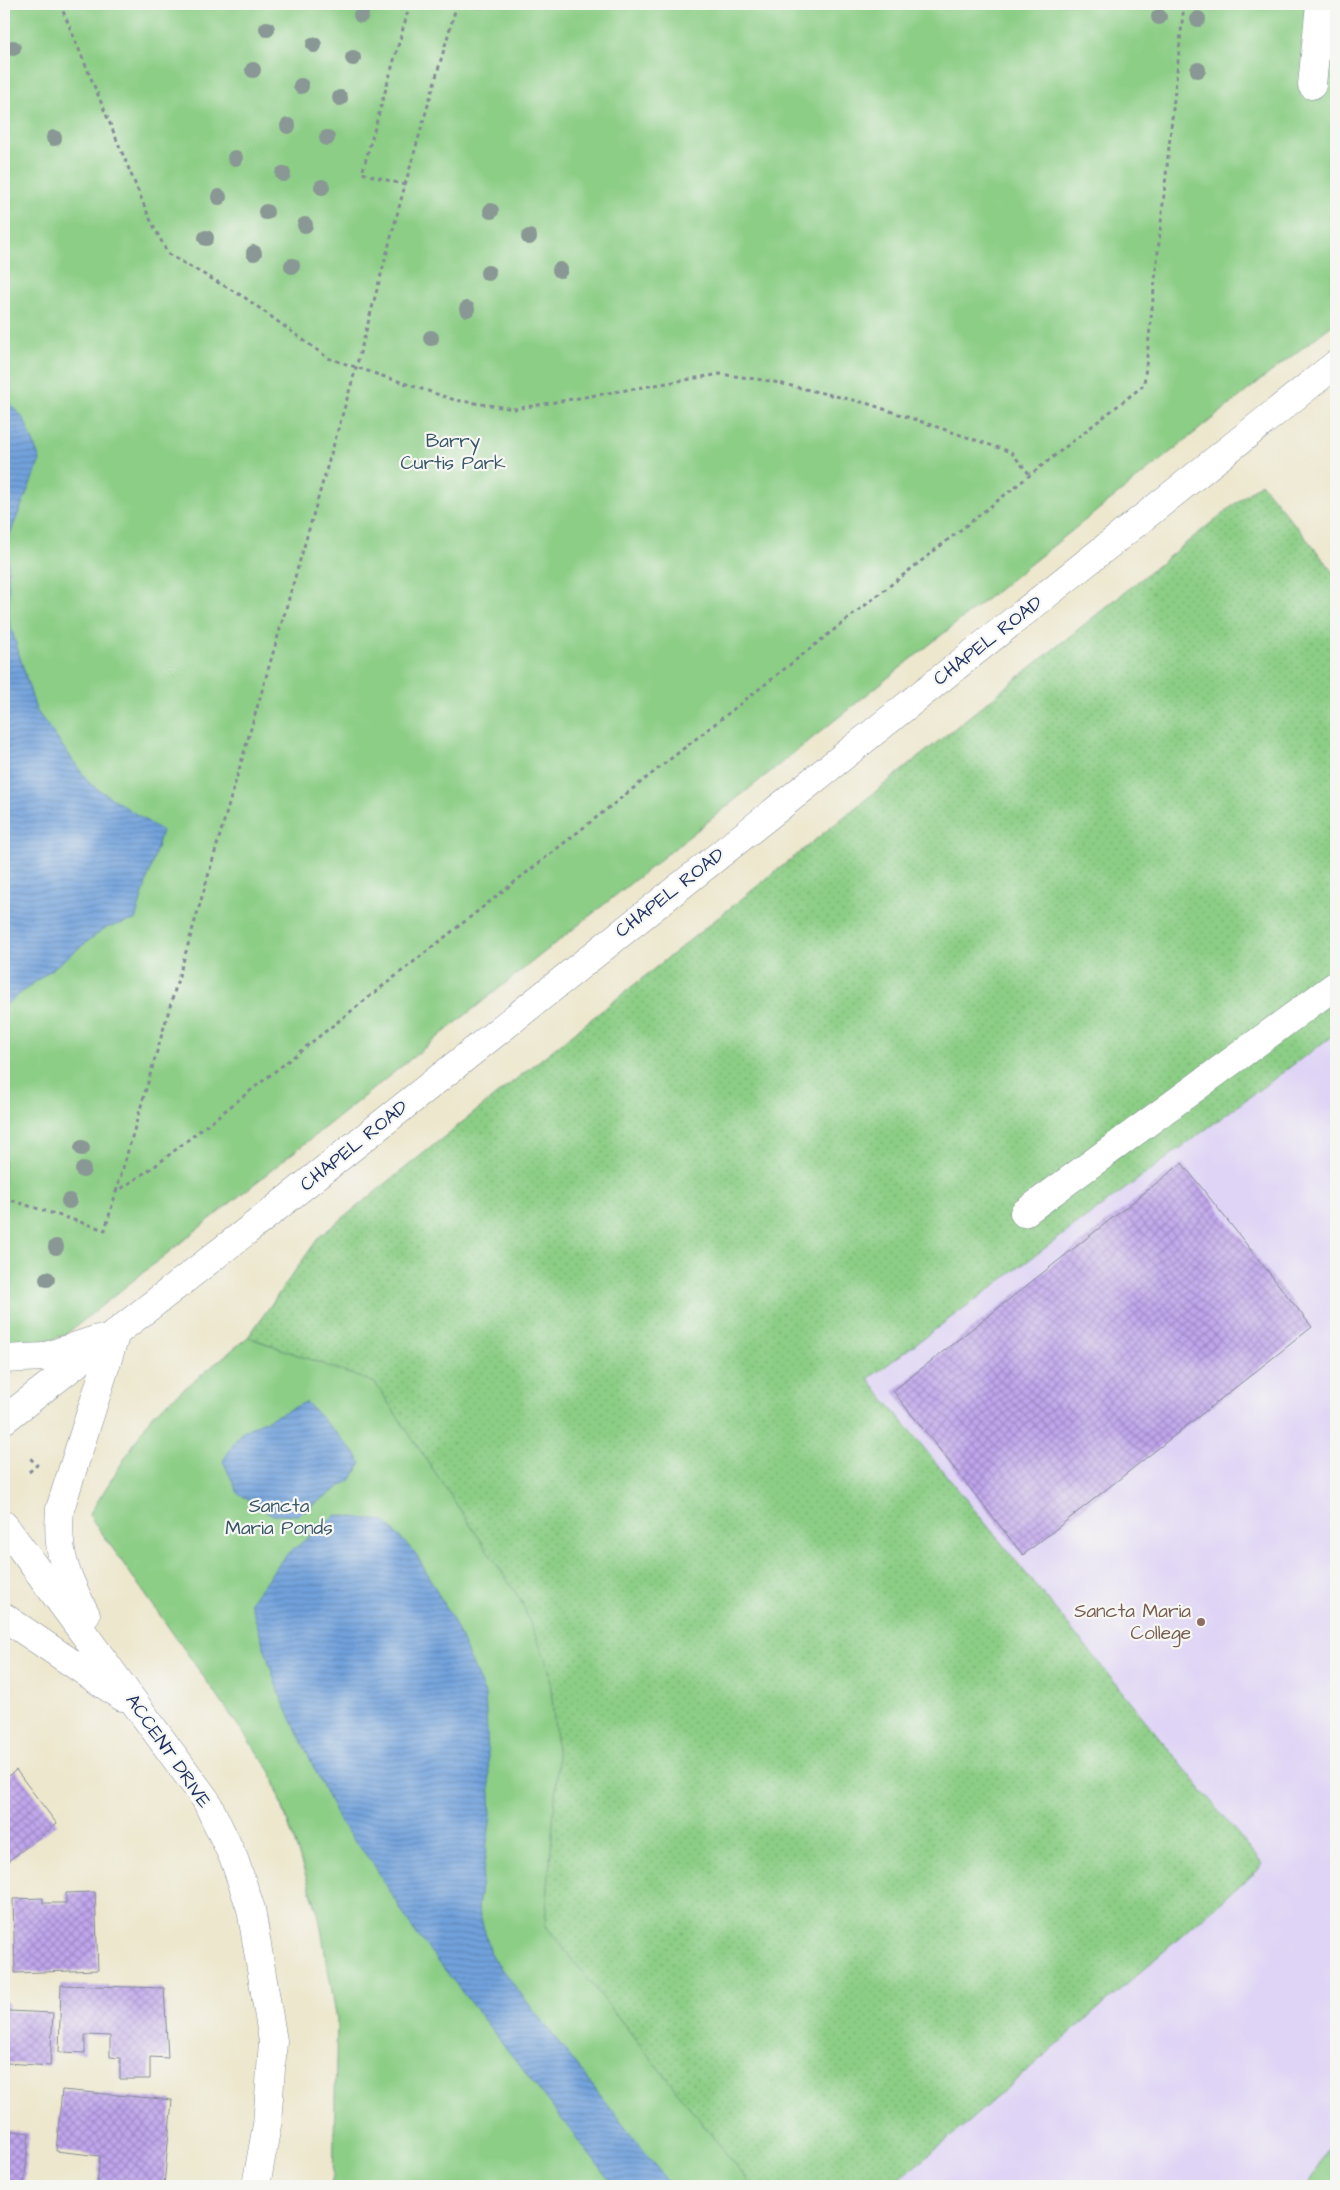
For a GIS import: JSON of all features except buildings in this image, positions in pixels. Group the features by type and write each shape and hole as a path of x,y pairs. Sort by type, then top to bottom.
{"main road":[{"path":"1312,85 1320,4"},
{"name":"CHAPEL ROAD","path":"4,1420 269,1214 1336,364"},
{"path":"1024,1213 1336,986"},
{"path":"4,1359 43,1357 116,1333"},
{"path":"116,1333 60,1509 58,1536 64,1571 90,1624 139,1710"},
{"name":"ACCENT DRIVE","path":"4,1525 206,1800 234,1859 251,1909 274,2041 267,2125 256,2186"},
{"path":"4,1617 139,1710"}],"path":[{"path":"60,4 150,218 168,254 244,297 328,358 455,400 514,410 720,374 770,381 866,403 1011,452 1031,476"},
{"path":"405,185 362,173 410,4"},
{"path":"4,1198 105,1230 356,368 405,185 457,4"},
{"path":"116,1192 163,1160 1144,385 1184,4"},
{"path":"29,1472 37,1465 30,1458"}],"shaded area":[{"name":"Sancta Maria College","path":"1336,1033 1336,2186 890,2186 944,2143 1263,1865 867,1379"}],"green space":[{"name":"Barry Curtis Park","path":"4,4 1336,4 1336,322 1262,379 65,1335 24,1349 4,1347"},
{"path":"1261,483 1336,575 1336,1033 868,1379 1263,1865 944,2143 890,2186 671,2186 318,1912 271,1772 317,1363 248,1337 319,1237"},
{"name":"Sancta Maria Ponds","path":"248,1337 375,1383 520,1599 549,1668 558,1760 545,1925 752,2186 330,2186 333,2176 337,2020 318,1912 271,1772 89,1515 152,1415"},
{"path":"1336,2133 1336,2186 1308,2186"}],"water":[{"path":"4,398 24,419 40,460 8,539 9,621 36,710 90,784 162,831 135,920 105,928 4,1006"},
{"path":"306,1402 355,1453 361,1463 353,1478 298,1515 273,1515 238,1493 223,1461 241,1432"},
{"path":"336,1515 384,1521 416,1554 454,1622 485,1694 491,1815 478,1908 492,1957 671,2186 614,2186 412,1928 374,1865 339,1821 278,1691 250,1602 284,1557"}],"place":[{"name":"Sancta Maria College","path":"1201,1622"}]}
